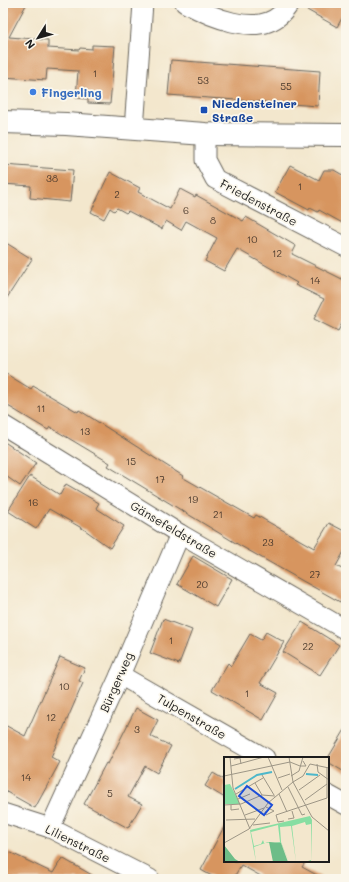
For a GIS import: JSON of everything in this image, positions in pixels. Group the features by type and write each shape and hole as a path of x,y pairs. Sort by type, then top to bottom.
{"main road":[{"path":"3,122 66,124 205,134 346,135"}],"street":[{"path":"134,129 143,3"},
{"path":"185,3 204,13 229,22 260,25 279,16 290,3"},
{"name":"Friedenstraße","path":"205,134 205,160 215,179 346,248"},
{"name":"Gänsefeldstraße","path":"3,426 180,534 346,630"},
{"name":"Bürgerweg","path":"50,828 120,675 180,534"},
{"name":"Tulpenstraße","path":"120,675 263,757"},
{"path":"329,796 346,805"},
{"name":"Lilienstraße","path":"3,813 50,828 150,879"}],"building":[{"path":"3,3 27,3 9,37 48,40 48,48 79,50 80,48 92,49 92,45 115,46 110,104 88,103 88,99 76,98 78,71 47,69 46,80 3,77"},
{"path":"301,3 346,3 346,11 337,27 300,6"},
{"path":"171,60 320,71 318,106 168,95"},
{"path":"3,165 73,170 70,202 30,198 31,186 3,184"},
{"path":"290,165 319,180 324,170 334,170 346,177 346,225 319,210 318,212 310,208 309,210 275,192"},
{"path":"110,172 140,188 138,192 170,209 180,189 195,197 196,195 243,221 246,217 296,246 292,254 346,281 346,316 338,331 314,319 324,299 295,285 297,283 237,249 224,271 205,261 217,238 186,221 181,230 166,221 162,229 128,211 126,213 117,208 114,211 110,208 104,219 91,212"},
{"path":"3,241 32,259 3,304"},
{"path":"3,372 31,389 33,386 78,412 79,410 183,476 182,477 254,518 256,515 314,548 329,523 346,532 346,548 336,566 346,571 346,591 340,602 239,545 108,466 110,463 50,427 48,430 3,403"},
{"path":"3,441 36,463 20,486 3,474"},
{"path":"30,476 60,495 66,484 99,503 96,508 124,526 110,548 85,530 49,509 36,529 8,511"},
{"path":"193,556 232,579 216,607 177,584"},
{"path":"163,619 192,630 179,664 150,653"},
{"path":"302,622 339,645 320,675 283,652"},
{"path":"266,632 284,642 260,683 278,693 263,720 212,690 228,663 231,666 250,634 261,640"},
{"path":"60,657 85,668 79,681 83,683 51,757 60,762 35,808 3,790 3,724 25,736"},
{"path":"136,708 158,720 150,736 171,746 157,773 145,766 128,797 142,804 128,828 84,804 106,763 108,764"},
{"path":"346,728 346,773 329,763 329,757"},
{"path":"213,773 224,779 224,797 205,786"},
{"path":"224,827 224,862 305,862 302,867 324,879 266,879 241,865 233,879 217,879 201,870"},
{"path":"3,849 53,873 62,858 99,879 3,879"}],"place":[{"name":"Fingerling","path":"33,92"},
{"name":"Niedensteiner Straße","path":"204,110"}]}
